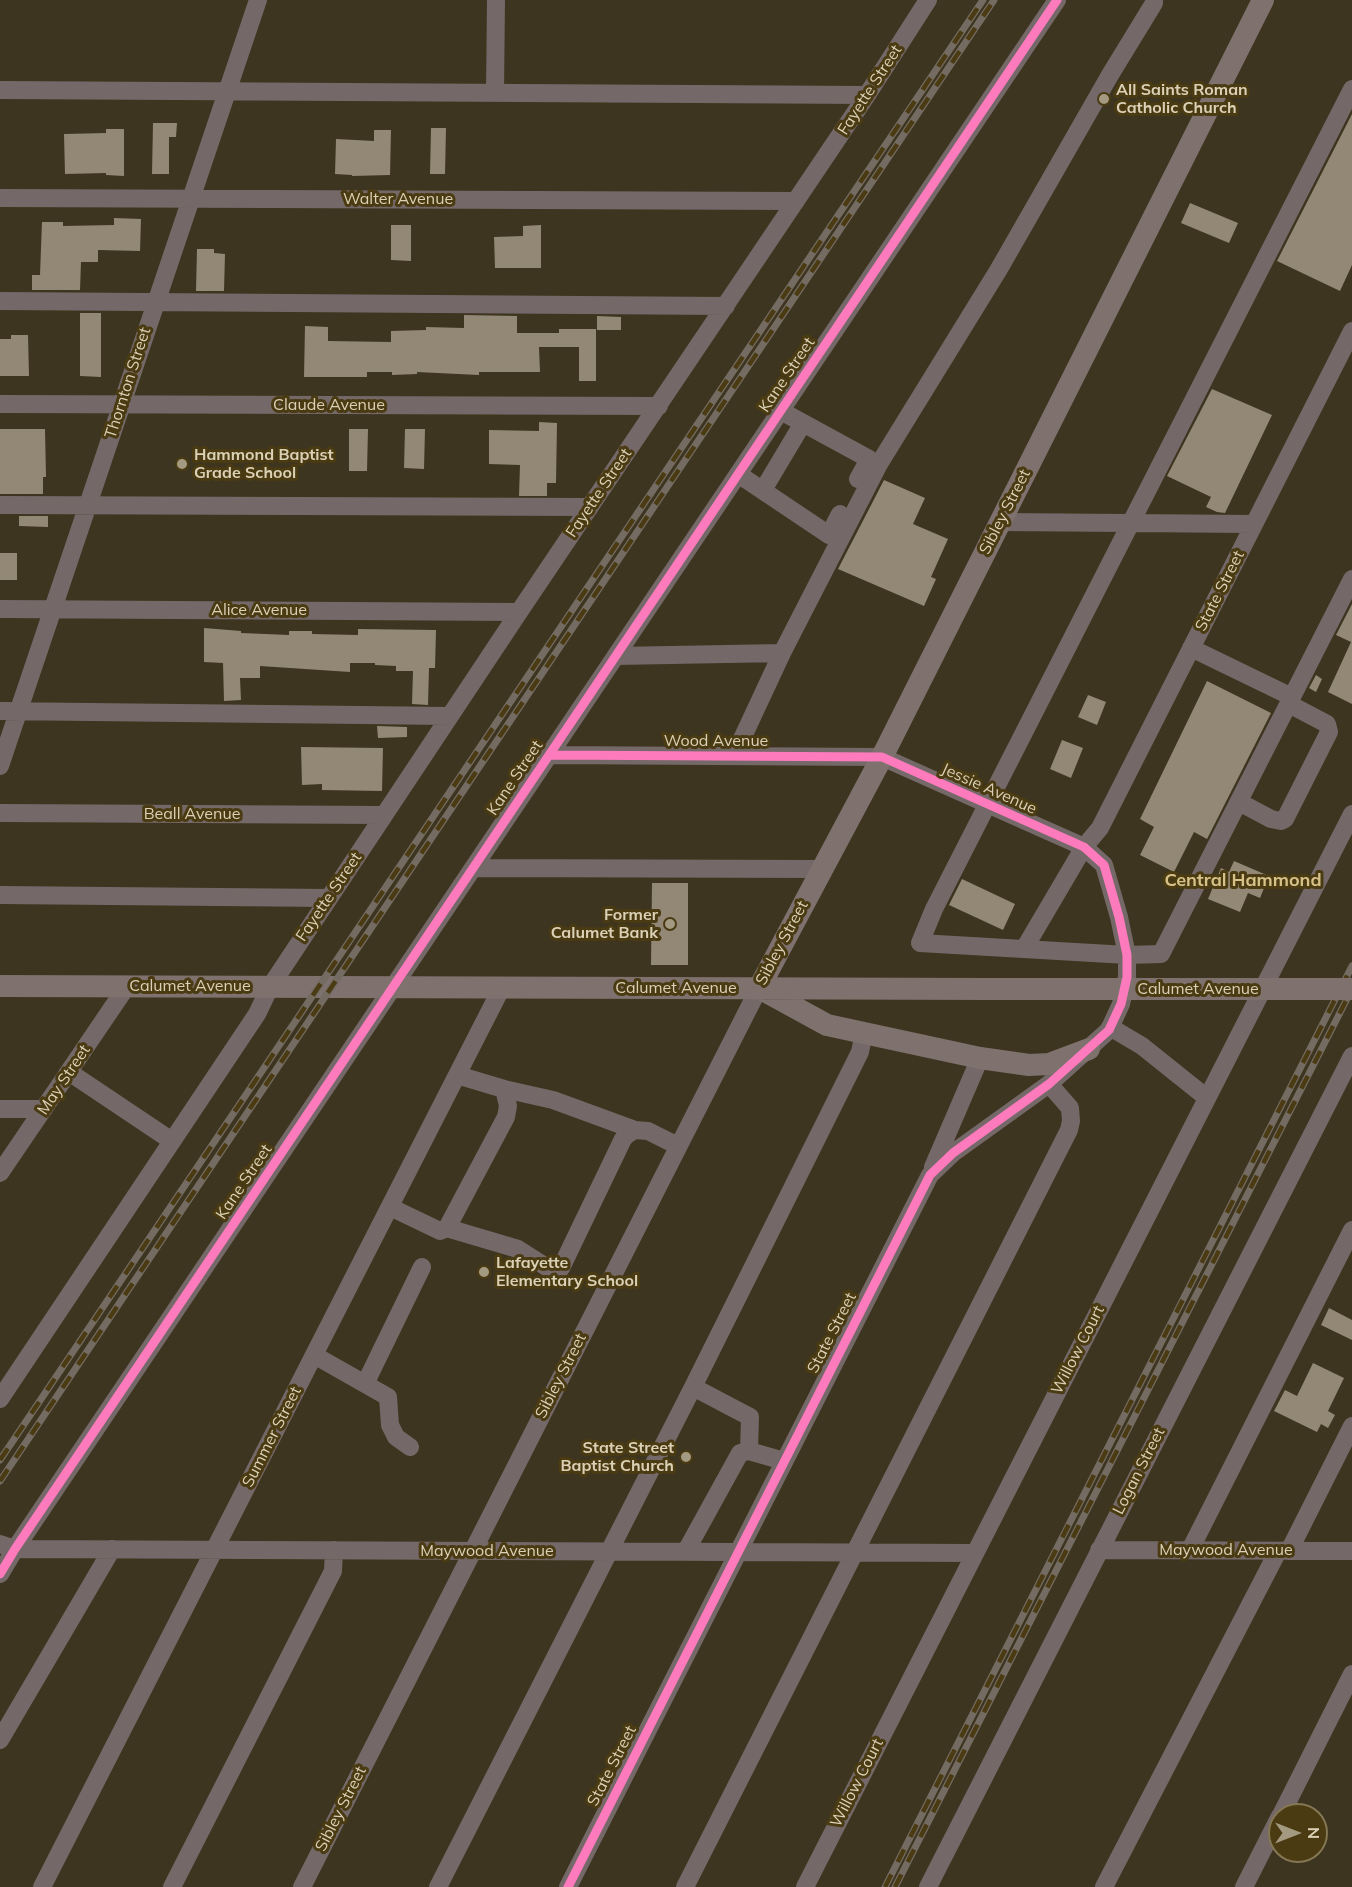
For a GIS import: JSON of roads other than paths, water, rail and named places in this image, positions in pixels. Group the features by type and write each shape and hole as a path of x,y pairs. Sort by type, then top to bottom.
{"main road":[{"name":"Sibley Street","path":"759,988 882,757 1263,0"},
{"name":"Calumet Avenue","path":"0,986 1352,989"},
{"path":"759,988 827,1025 980,1058 1029,1065 1049,1064 1089,1049"}],"street":[{"name":"Thornton Street","path":"0,766 9,711 52,609 258,0"},
{"path":"495,93 496,0"},
{"name":"Fayette Street","path":"0,1399 256,1014 270,987 384,815 867,95 928,0"},
{"name":"Kane Street","path":"0,1574 7,1546 393,987 1057,0"},
{"path":"734,756 834,538 874,461 999,269 1154,0"},
{"path":"1352,89 1129,523 934,909 920,943 1126,955 1161,954 1352,579"},
{"path":"0,90 867,95"},
{"name":"Walter Avenue","path":"0,198 796,201"},
{"path":"0,301 726,306"},
{"name":"State Street","path":"1024,949 1084,847 1100,828 1352,332"},
{"name":"Claude Avenue","path":"0,404 658,406"},
{"path":"781,411 874,461"},
{"path":"763,490 803,423"},
{"path":"738,474 834,538"},
{"path":"0,505 590,507"},
{"path":"1000,522 1253,524"},
{"name":"Alice Avenue","path":"0,609 519,612"},
{"path":"1191,648 1290,700 1327,724 1329,732 1285,819 1281,821 1271,819 1239,802"},
{"path":"616,656 782,653"},
{"path":"9,711 450,716"},
{"name":"Wood Avenue","path":"549,755 882,757"},
{"name":"Jessie Avenue","path":"882,757 1084,847"},
{"name":"Beall Avenue","path":"0,813 384,815"},
{"name":"Willow Court","path":"805,1887 1352,814"},
{"name":"State Street","path":"568,1887 930,1174 953,1153 1049,1084 1110,1027 1121,1004 1126,977 1126,955 1119,917 1104,865 1084,847"},
{"path":"473,868 822,869"},
{"path":"0,895 329,898"},
{"name":"May Street","path":"0,1173 127,986"},
{"name":"Summer Street","path":"42,1887 502,987"},
{"name":"Sibley Street","path":"302,1887 759,988"},
{"path":"1110,1027 1142,1046 1207,1098"},
{"path":"438,1887 693,1387 860,1052 864,1033"},
{"name":"Logan Street","path":"928,1887 1352,1057"},
{"path":"930,1174 980,1058"},
{"path":"69,1072 172,1141"},
{"path":"457,1075 553,1100 635,1130 648,1131 678,1146"},
{"path":"685,1887 1070,1130 1070,1108 1049,1084"},
{"path":"390,1207 440,1231 447,1228 506,1117 508,1106 504,1089"},
{"path":"0,1109 44,1109"},
{"path":"447,1228 518,1249 551,1270 561,1268 623,1139 635,1130"},
{"path":"1190,1550 1352,1230"},
{"path":"365,1384 422,1267"},
{"path":"314,1355 388,1397 390,1425 396,1437 410,1447"},
{"path":"693,1387 750,1417 749,1451"},
{"path":"1104,1887 1352,1426"},
{"path":"686,1551 740,1452 749,1451 784,1461"},
{"name":"Maywood Avenue","path":"7,1546 112,1549 974,1553"},
{"path":"0,1740 112,1549"},
{"path":"172,1887 333,1571 334,1550"},
{"name":"Maywood Avenue","path":"1099,1550 1352,1551"},
{"path":"1287,1803 1352,1674"},
{"path":"1244,1887 1268,1840"}],"railway":[{"path":"0,1460 983,0"},
{"path":"0,1481 994,0"},
{"path":"885,1887 1352,966"},
{"path":"895,1887 1352,989"}],"place":[{"name":"All Saints Roman Catholic Church","path":"1104,99"},
{"name":"Hammond Baptist Grade School","path":"182,464"},
{"name":"Former Calumet Bank","path":"670,924"},
{"name":"Lafayette Elementary School","path":"484,1272"},
{"name":"State Street Baptist Church","path":"686,1457"}],"district":[{"name":"Central Hammond","path":"1243,881"}]}
